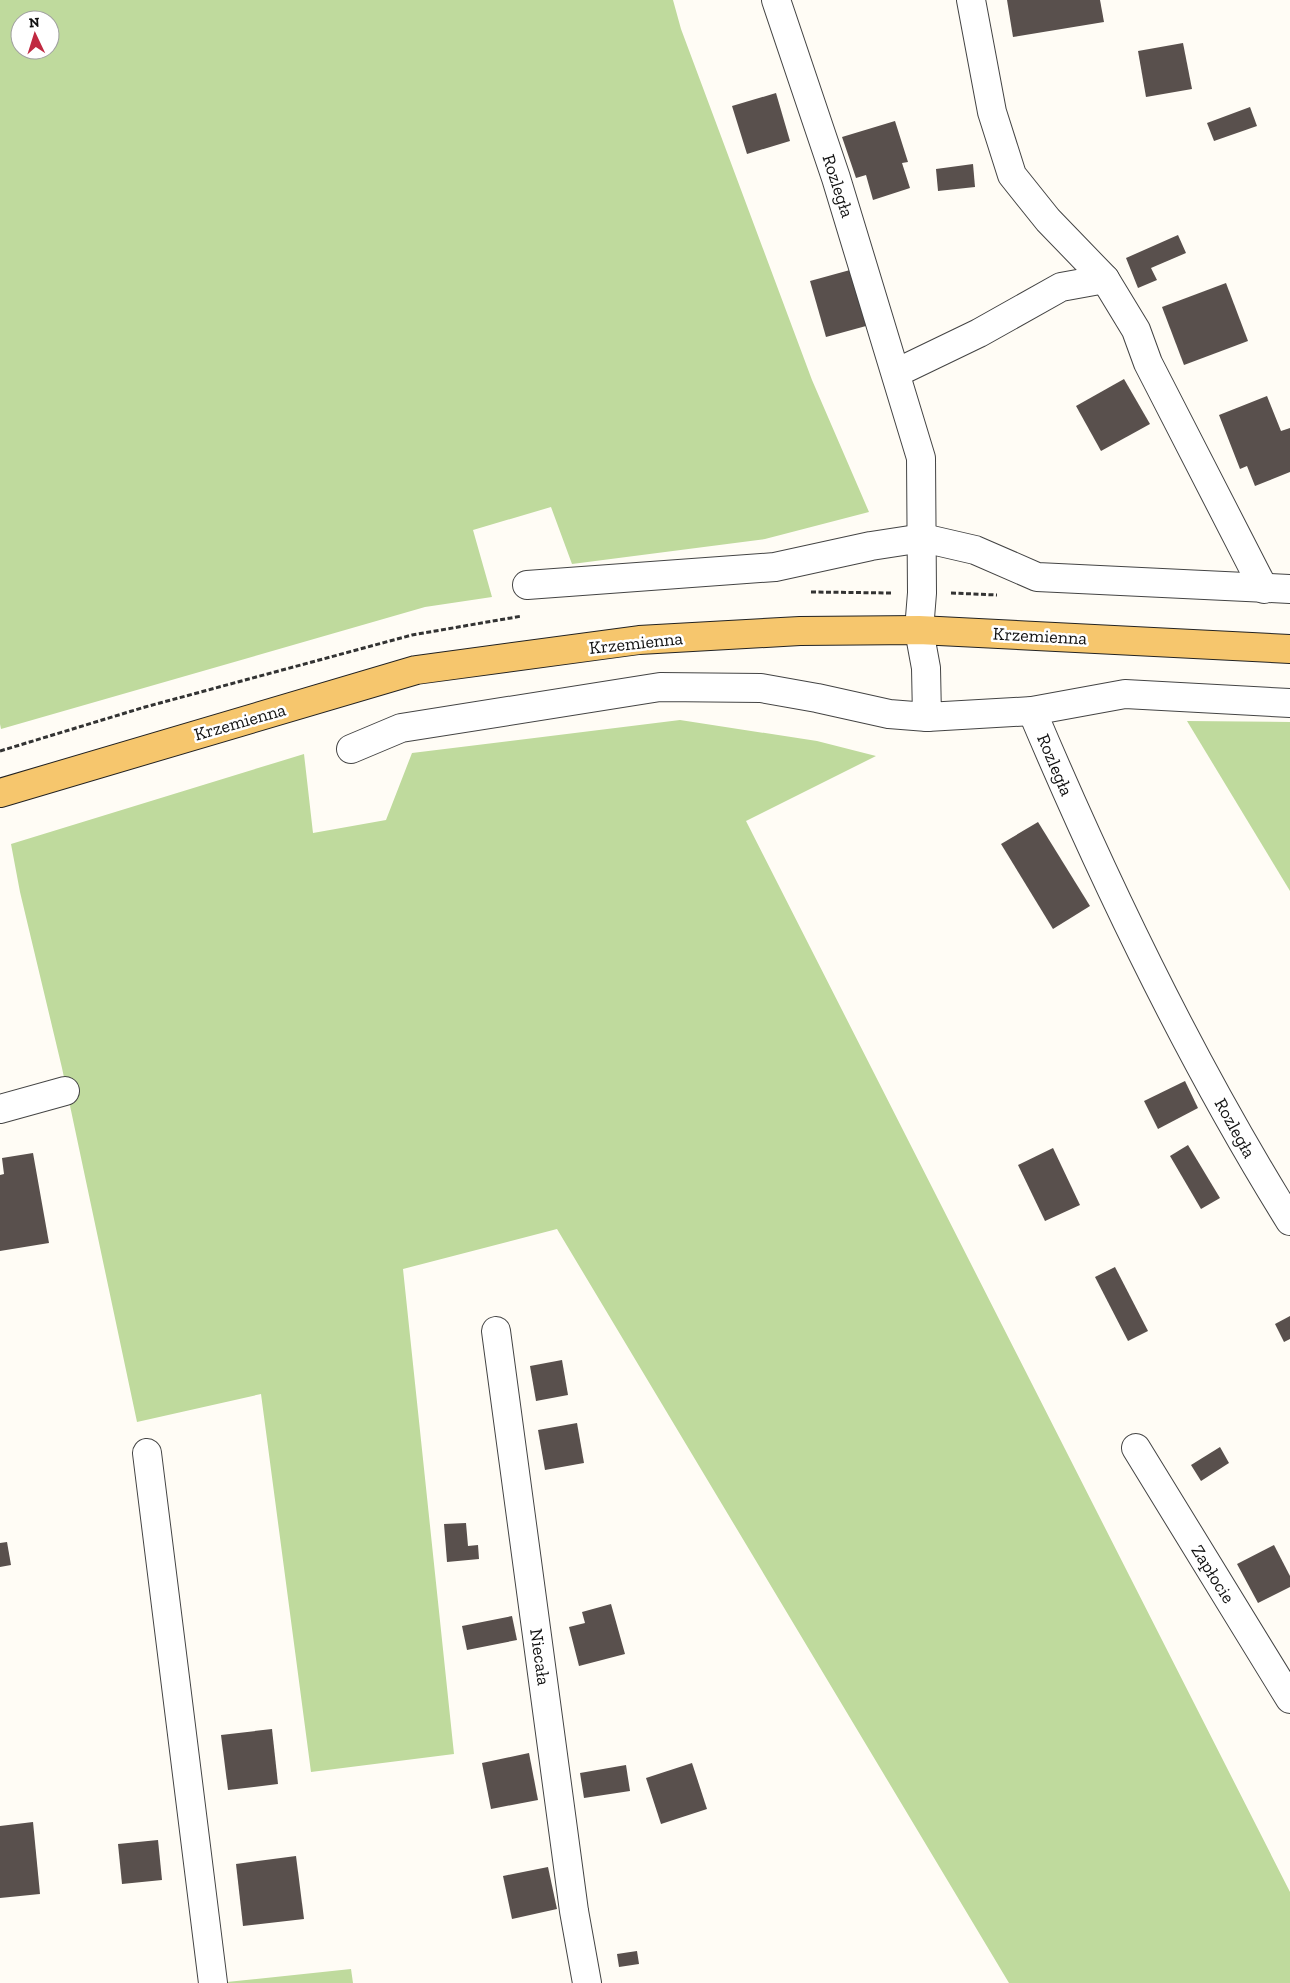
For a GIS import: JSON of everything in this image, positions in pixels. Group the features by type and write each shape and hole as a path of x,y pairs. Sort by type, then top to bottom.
{"main road":[{"name":"Krzemienna","path":"0,793 416,670 639,640 800,631 920,630 1290,649"}],"street":[{"name":"Rozległa","path":"776,0 836,178 921,458 920,630 926,668 927,717 1032,711 1070,801 1180,1030 1258,1170 1290,1221"},
{"path":"971,0 992,112 1012,175 1048,220 1105,279 1136,330 1148,363 1277,589"},
{"path":"896,373 979,334 1061,287 1105,279"},
{"path":"527,585 775,567 871,546 922,538 975,550 1037,576 1277,589"},
{"path":"351,749 401,728 660,687 761,688 889,714 927,717"},
{"path":"1032,711 1124,694 1290,703"},
{"path":"0,1109 65,1091"},
{"name":"Niecała","path":"496,1331 574,1911 587,1983"},
{"name":"Zapłocie","path":"1136,1448 1290,1699"},
{"path":"147,1453 212,1983"}],"green space":[{"path":"0,0 673,0 681,29 812,380 869,512 765,539 572,564 551,507 473,530 492,597 425,607 1,729"},
{"path":"680,720 817,741 876,756 746,821 1290,1892 1290,1983 1009,1983 557,1229 403,1269 454,1754 311,1772 261,1394 137,1422 62,1068 20,892 11,844 304,754 313,833 386,820 412,753"},
{"path":"1187,721 1290,722 1290,891"},
{"path":"351,1969 353,1983 217,1983"}],"building":[{"path":"1007,0 1100,0 1104,22 1013,37"},
{"path":"1183,43 1192,89 1146,97 1138,51"},
{"path":"776,93 790,141 747,154 732,106"},
{"path":"1250,107 1257,126 1214,141 1207,123"},
{"path":"895,121 908,162 902,163 910,188 873,200 866,175 856,178 842,137"},
{"path":"973,164 975,187 938,191 936,169"},
{"path":"1178,235 1186,253 1151,268 1157,280 1138,288 1126,258"},
{"path":"850,270 866,326 826,337 810,281"},
{"path":"1226,283 1248,341 1184,365 1162,307"},
{"path":"1124,379 1150,424 1101,451 1076,406"},
{"path":"1267,396 1281,431 1290,428 1290,472 1255,486 1247,466 1240,469 1219,415"},
{"path":"1038,822 1090,906 1053,929 1001,844"},
{"path":"1185,1081 1198,1108 1158,1129 1144,1101"},
{"path":"1188,1145 1220,1198 1201,1209 1170,1156"},
{"path":"1053,1148 1080,1205 1045,1221 1018,1165"},
{"path":"33,1153 49,1243 0,1251 0,1175 4,1174 2,1158"},
{"path":"1115,1267 1148,1331 1128,1341 1095,1277"},
{"path":"1290,1316 1290,1339 1284,1342 1275,1324"},
{"path":"562,1360 568,1395 536,1401 530,1366"},
{"path":"577,1423 584,1463 545,1470 538,1430"},
{"path":"1220,1447 1229,1463 1201,1481 1191,1465"},
{"path":"466,1523 468,1546 478,1545 479,1559 447,1562 444,1524"},
{"path":"7,1542 11,1565 0,1567 0,1543"},
{"path":"1274,1545 1290,1576 1290,1587 1258,1603 1237,1564"},
{"path":"611,1604 625,1654 579,1666 569,1627 585,1623 582,1612"},
{"path":"512,1616 517,1640 467,1650 462,1626"},
{"path":"272,1729 278,1784 228,1790 221,1735"},
{"path":"529,1753 538,1800 491,1809 482,1763"},
{"path":"692,1763 707,1809 661,1824 646,1778"},
{"path":"626,1765 630,1791 584,1798 580,1773"},
{"path":"33,1822 40,1894 0,1898 0,1826"},
{"path":"158,1840 162,1880 122,1884 118,1844"},
{"path":"296,1856 304,1919 243,1926 236,1864"},
{"path":"548,1867 557,1909 512,1919 503,1876"},
{"path":"637,1951 639,1964 619,1967 617,1954"}]}
